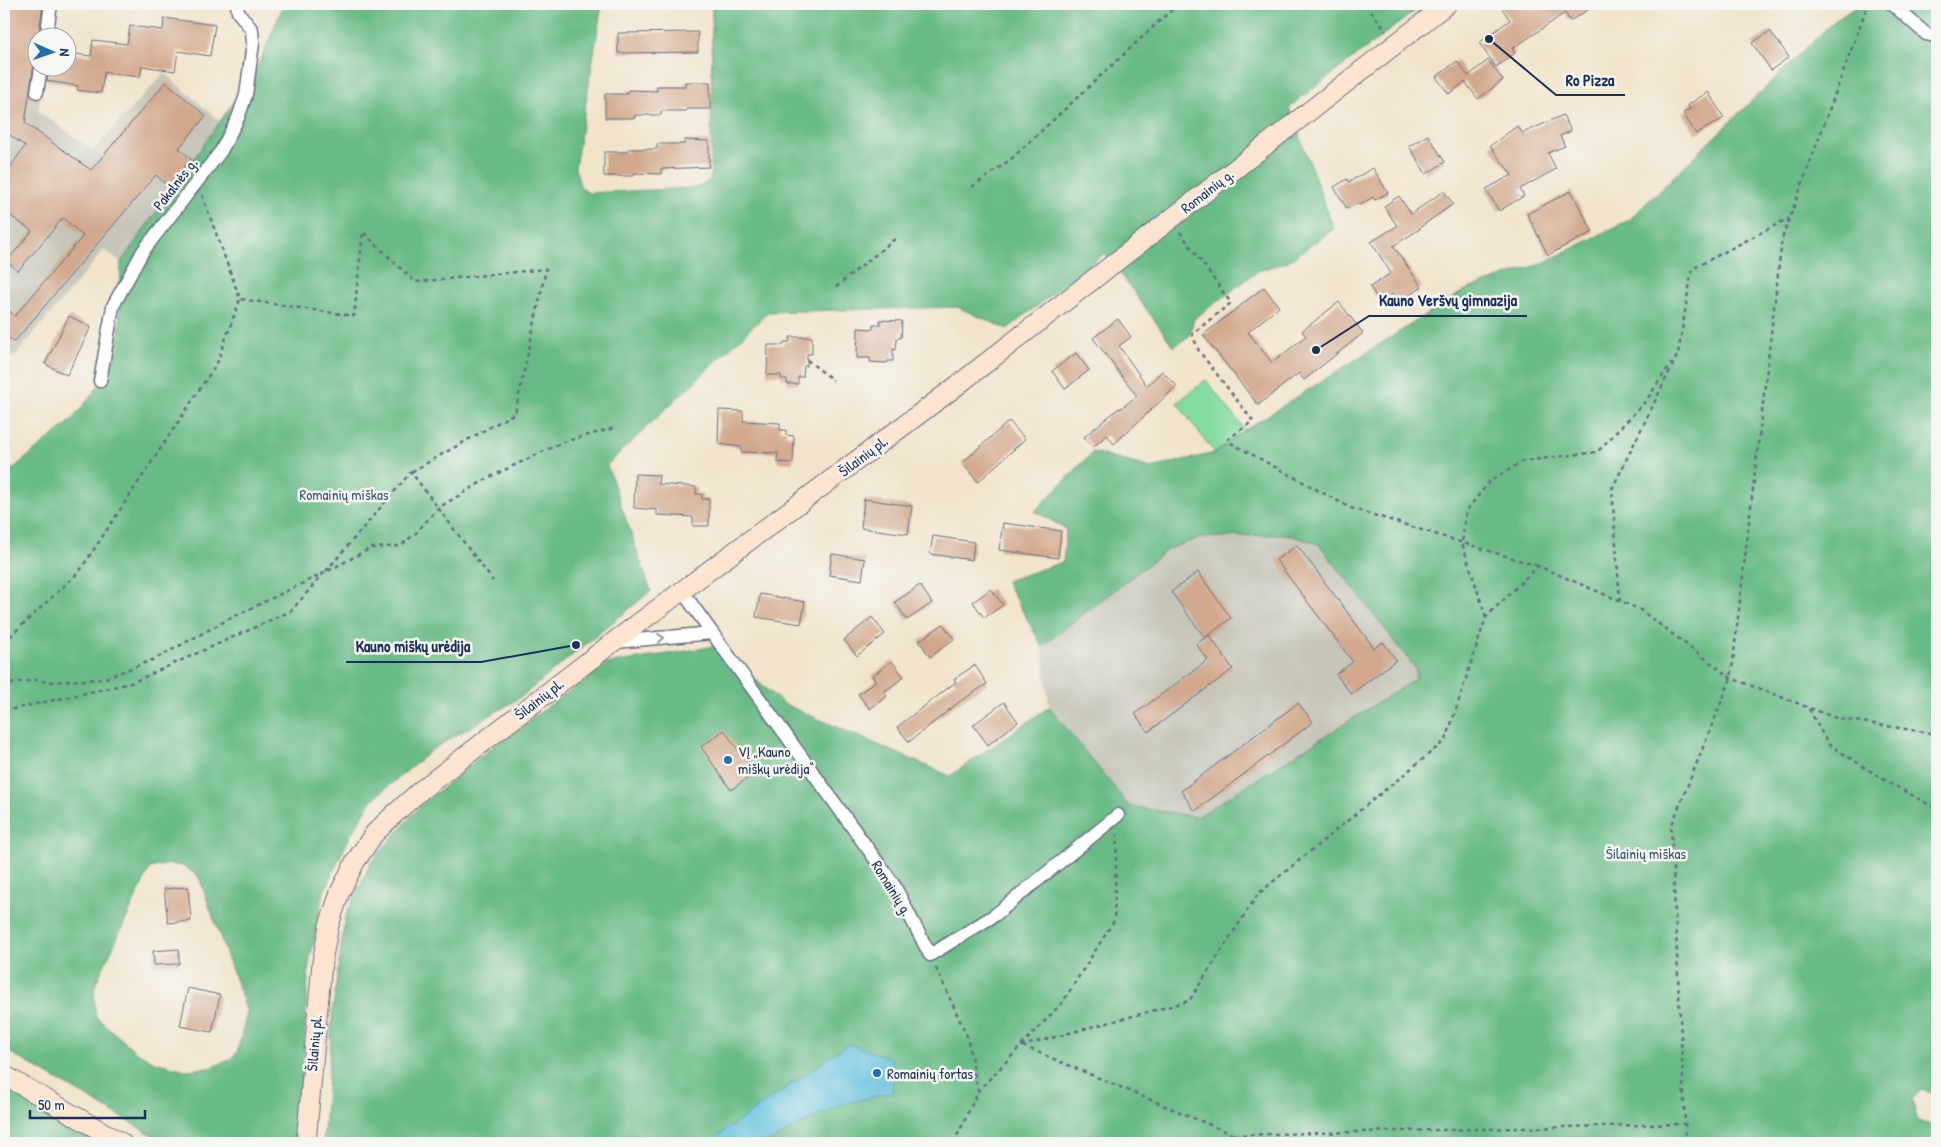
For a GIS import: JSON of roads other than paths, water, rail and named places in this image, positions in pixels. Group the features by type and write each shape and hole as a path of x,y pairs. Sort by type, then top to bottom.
{"main road":[{"name":"Romainių g.","path":"967,378 1447,4"},
{"name":"Šilainių pl.","path":"306,1143 322,962 329,925 340,892 355,862 374,834 420,791 612,643 967,378"},
{"path":"4,1075 122,1143"}],"street":[{"path":"47,28 51,4"},
{"name":"Pakalnės g.","path":"100,381 113,306 143,250 221,151 238,118 246,95 253,43 252,30 238,12 237,4"},
{"path":"1892,4 1926,34 1937,36"},
{"path":"37,92 39,78"},
{"name":"Romainių g.","path":"682,591 894,885 930,954 995,915 1118,815"},
{"path":"612,643 712,633"}],"water":[{"path":"848,1044 891,1058 893,1092 839,1105 767,1143 708,1143"}],"place":[{"name":"Ro Pizza","path":"1489,39"},
{"name":"Kauno Veršvų gimnazija","path":"1316,350"},
{"name":"Kauno miškų urėdija","path":"576,645"},
{"name":"VĮ „Kauno miškų urėdija“","path":"728,760"},
{"name":"Romainių fortas","path":"877,1073"}],"park label":[{"name":"Romainių miškas","path":"344,494"},
{"name":"Šilainių miškas","path":"1646,853"}]}
